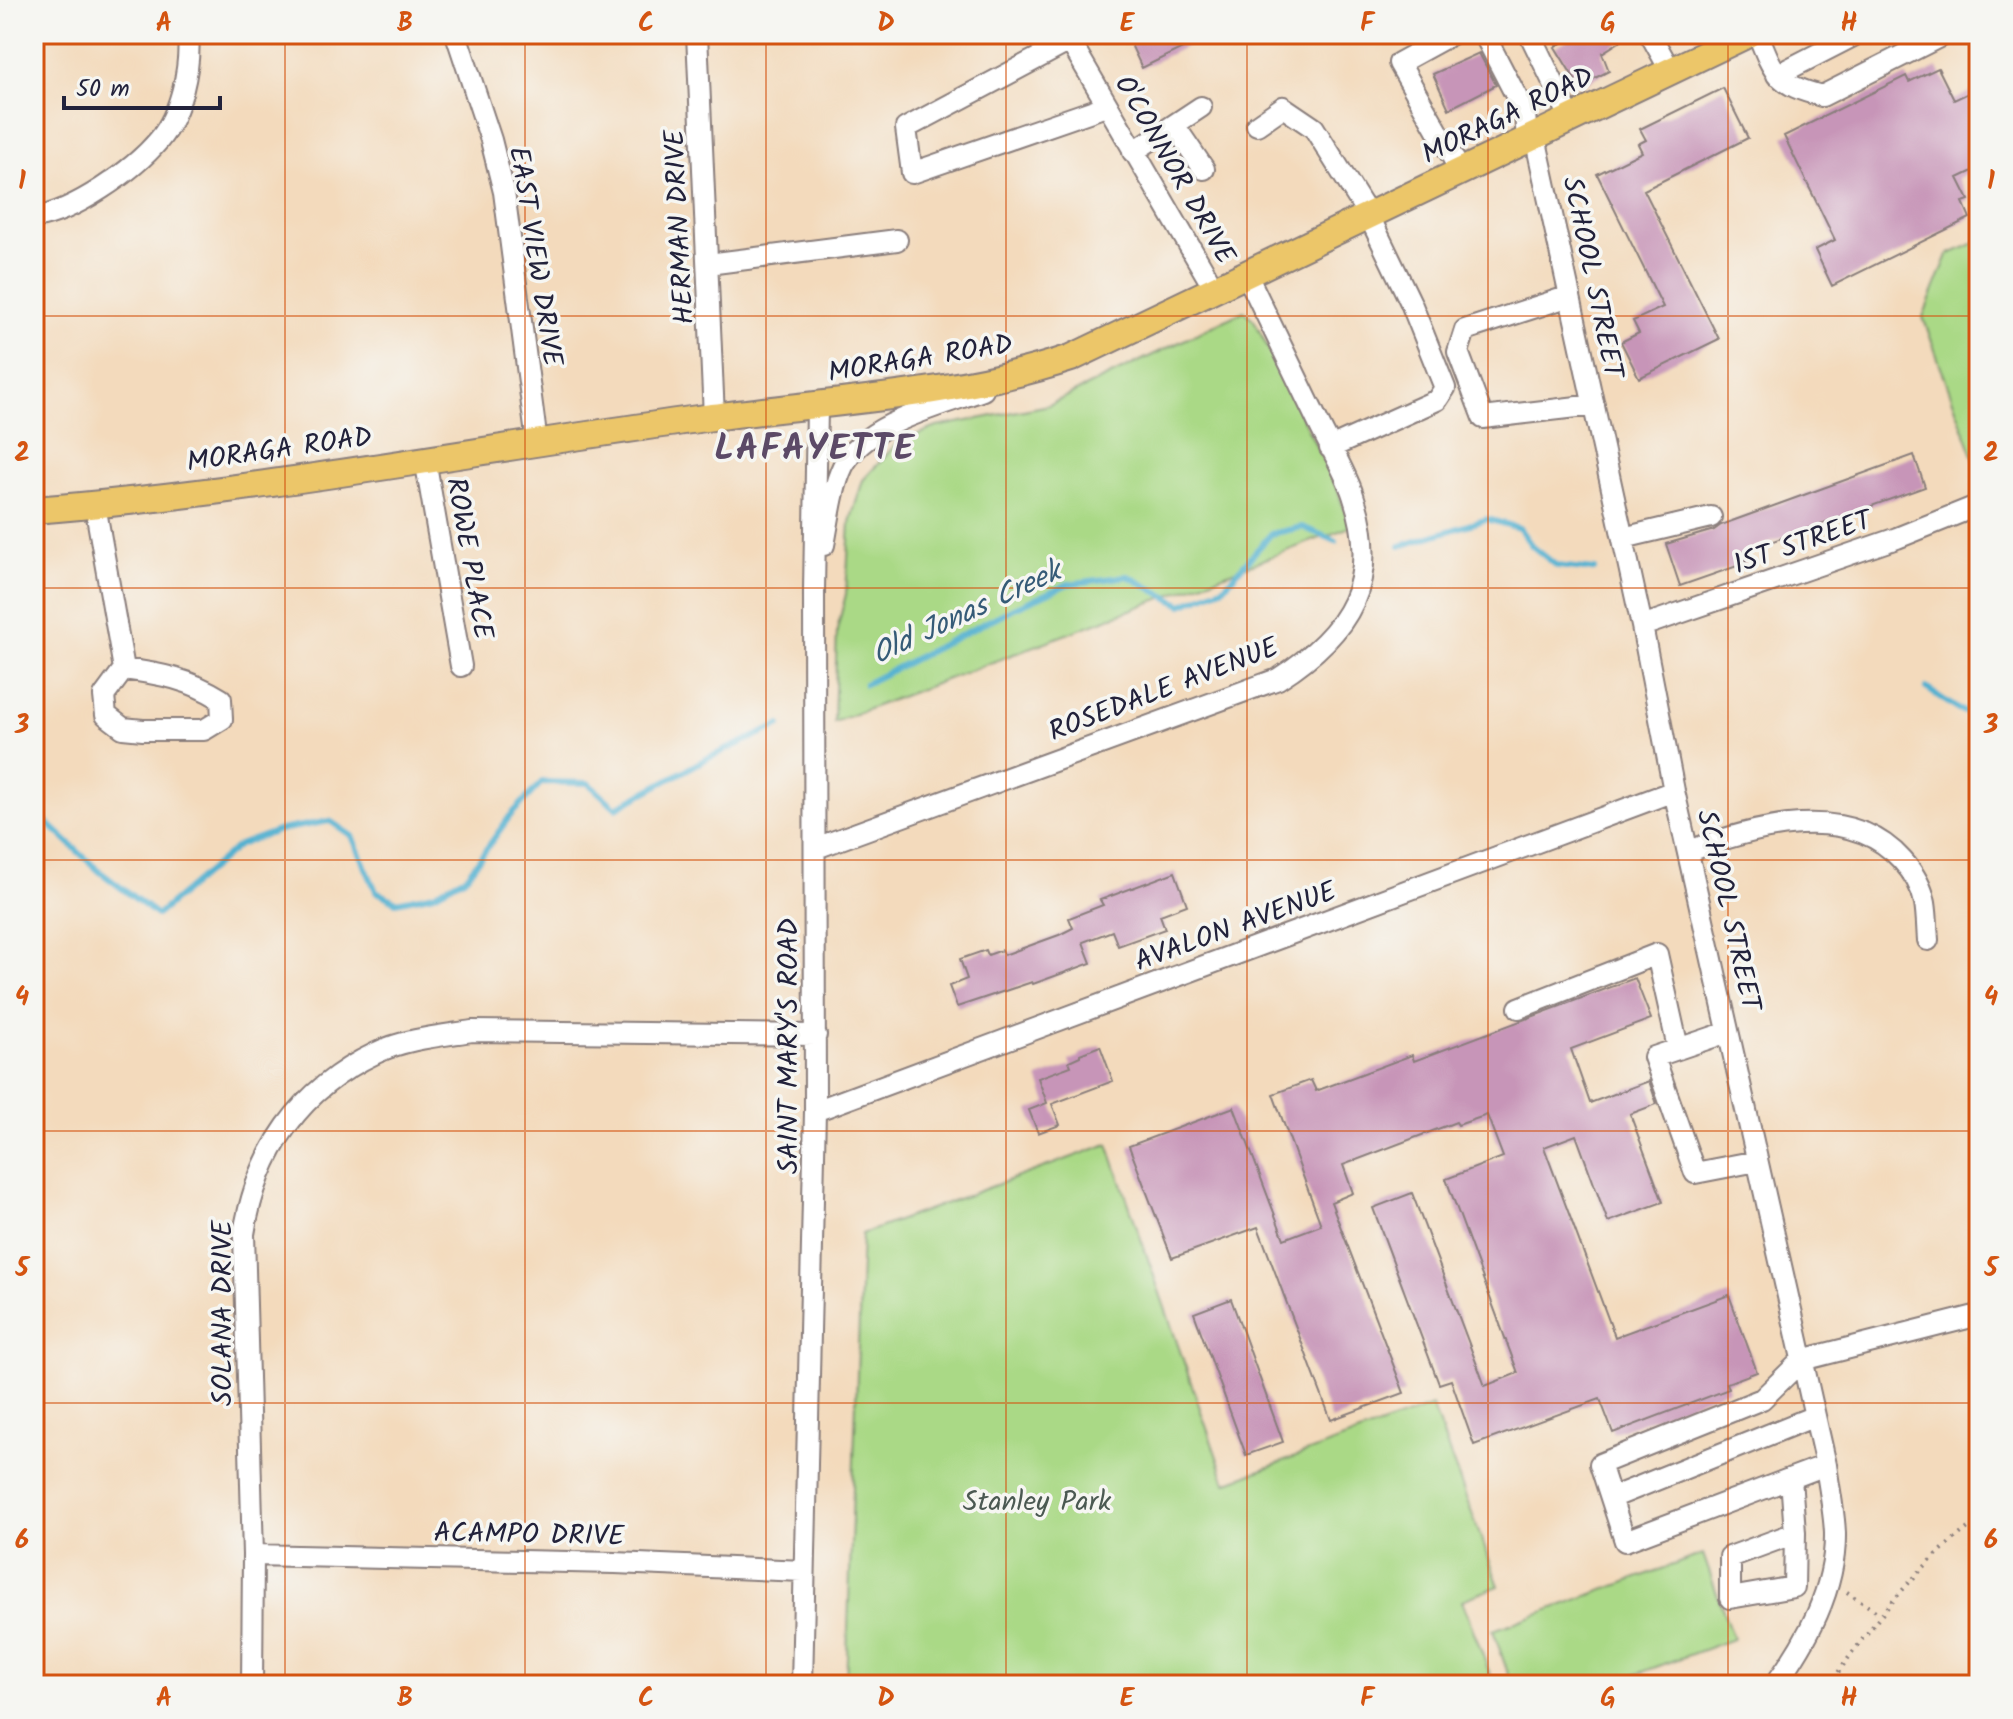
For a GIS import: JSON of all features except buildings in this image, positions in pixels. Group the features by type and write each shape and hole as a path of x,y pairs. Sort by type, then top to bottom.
{"main road":[{"name":"MORAGA ROAD","path":"34,510 95,505 714,417 914,394 1027,372 1071,358 1748,34"}],"street":[{"path":"34,218 51,215 91,197 160,139 176,109 186,80 190,57 188,34"},
{"name":"EAST VIEW DRIVE","path":"456,34 491,140 504,192 537,443"},
{"name":"HERMAN DRIVE","path":"697,34 714,417"},
{"path":"1452,34 1399,63 1461,172"},
{"name":"SCHOOL STREET","path":"1484,34 1525,113 1570,296 1642,626 1674,791 1826,1465 1835,1536 1828,1580 1811,1631 1775,1685"},
{"path":"1542,34 1532,39 1571,119"},
{"path":"1650,34 1670,70"},
{"path":"1758,34 1777,75 1794,89 1822,96 1945,34"},
{"path":"1777,75 1857,34"},
{"path":"1068,38 906,128 912,173 1106,106"},
{"name":"O'CONNOR DRIVE","path":"1068,38 1215,290"},
{"path":"1133,152 1201,107"},
{"path":"1257,125 1283,107 1314,128 1369,216 1411,303 1445,388 1437,400 1330,448"},
{"path":"1174,125 1204,169"},
{"path":"708,264 897,240"},
{"name":"ROSEDALE AVENUE","path":"816,848 1278,679 1309,659 1334,633 1354,603 1364,572 1364,539 1352,493 1247,275"},
{"path":"1570,296 1465,330 1458,352 1483,418 1594,405"},
{"path":"814,591 843,466 862,442 874,432 902,419 1027,372"},
{"name":"SAINT MARY'S ROAD","path":"802,1685 816,1035 814,591 817,407"},
{"name":"ROWE PLACE","path":"425,459 461,666"},
{"path":"95,505 124,669 104,696 106,715 123,728 204,730 222,719 221,699 199,686 164,675 124,669"},
{"name":"1ST STREET","path":"1642,626 1897,538 1979,505"},
{"path":"1623,538 1711,517"},
{"name":"AVALON AVENUE","path":"815,1111 1674,791"},
{"path":"1689,851 1722,839 1791,825 1818,823 1871,834 1892,849 1913,872 1925,902 1928,940"},
{"path":"1519,1008 1657,954 1678,1048"},
{"name":"SOLANA DRIVE","path":"252,1685 253,1555 244,1234 247,1211 262,1166 290,1121 325,1082 378,1052 416,1040 472,1031 816,1035"},
{"path":"1728,1032 1654,1057 1695,1173 1757,1161"},
{"path":"1826,1465 1625,1541 1600,1464 1762,1399 1802,1360 1979,1315"},
{"path":"1611,1498 1815,1416"},
{"path":"1791,1478 1795,1533"},
{"name":"ACAMPO DRIVE","path":"253,1555 615,1563 803,1571"}],"path":[{"path":"1829,1685 1880,1614 1961,1533 1979,1520"},
{"path":"1828,1580 1880,1614"}],"green space":[{"path":"1979,241 1979,459 1975,461 1923,317 1948,255"},
{"path":"1244,311 1254,320 1337,488 1350,527 834,722 837,630 846,594 850,522 863,480 898,442 937,427 1049,405"},
{"name":"Stanley Park","path":"1108,1144 1226,1483 1432,1406 1499,1586 1462,1600 1494,1685 846,1685 862,1234"},
{"path":"1703,1554 1733,1639 1607,1685 1512,1685 1493,1630"}],"waterway":[{"name":"Old Jonas Creek","path":"1400,546 1487,519 1519,528 1532,546 1557,566 1594,570"},
{"name":"Old Jonas Creek","path":"865,684 1068,584 1128,576 1182,605 1224,587 1271,534 1302,527 1336,541"},
{"name":"Old Jonas Creek","path":"1926,688 1979,719"},
{"name":"Old Jonas Creek","path":"34,816 42,818 99,871 157,915 239,845 280,830 330,821 352,836 376,891 396,902 434,894 467,876 510,816 542,782 588,783 616,808 706,759 780,725"}],"district":[{"name":"LAFAYETTE","path":"815,446"}]}
